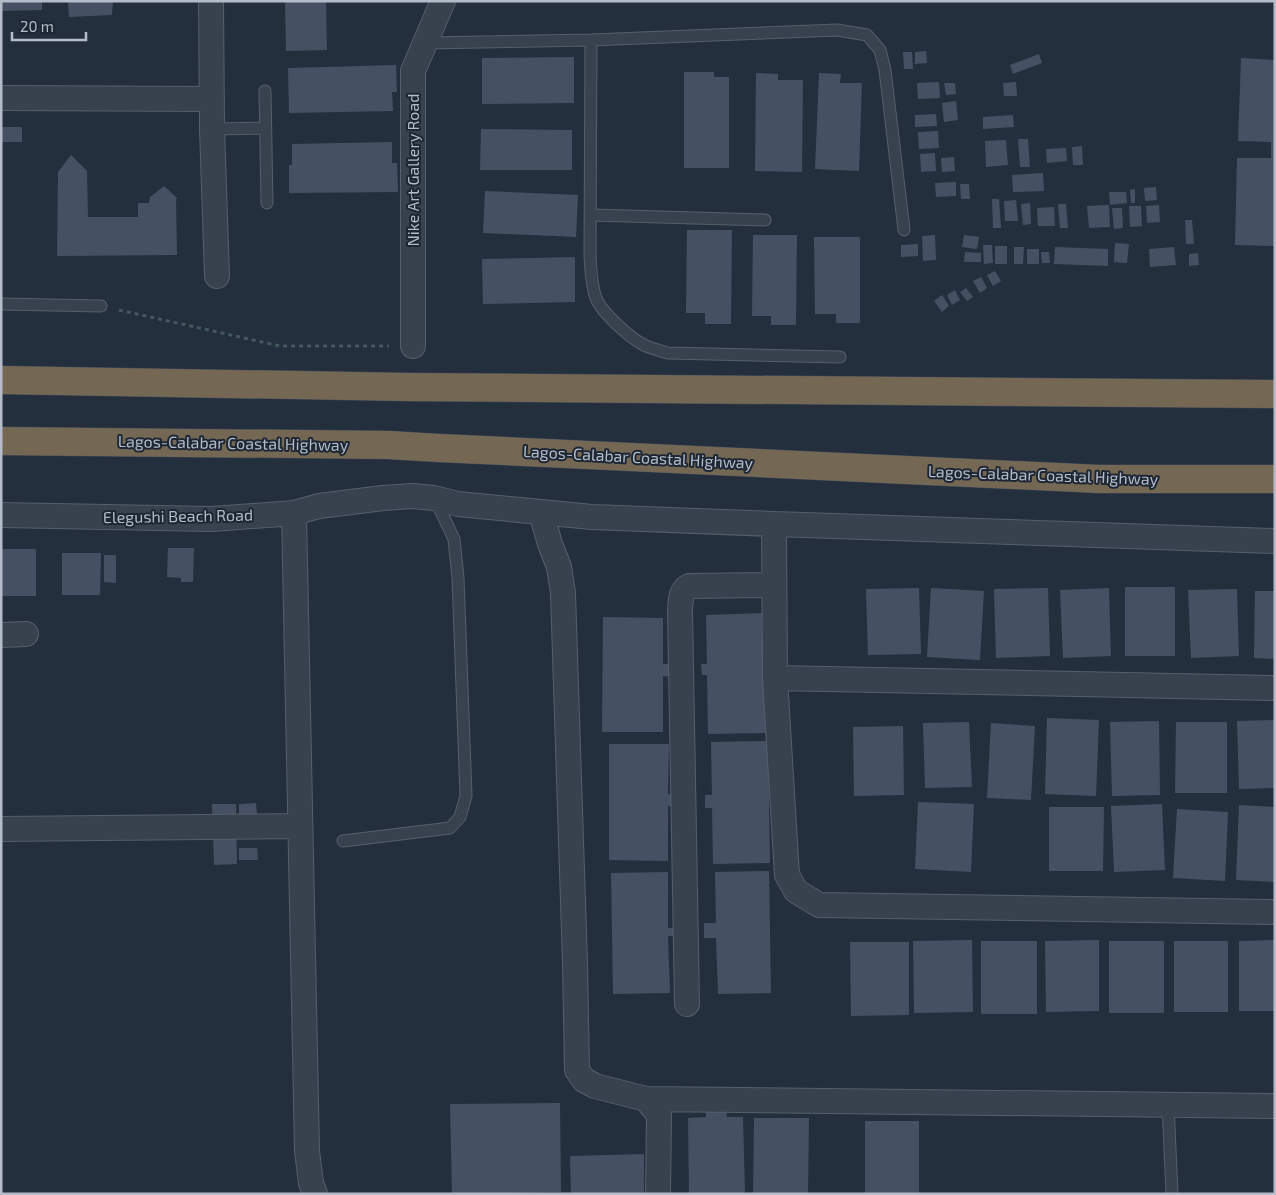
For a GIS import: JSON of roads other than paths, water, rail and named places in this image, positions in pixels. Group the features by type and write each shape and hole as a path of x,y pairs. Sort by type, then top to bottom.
{"highway":[{"path":"1,380 407,387 1275,394"},
{"name":"Lagos-Calabar Coastal Highway","path":"1,441 389,445 1089,478 1275,479"}],"street":[{"path":"211,1 212,129 217,276"},
{"name":"Nike Art Gallery Road","path":"413,346 412,76 414,65 426,43 442,1"},
{"path":"1,98 212,100"},
{"name":"Elegushi Beach Road","path":"1,515 212,519 294,513 318,506 412,496 434,498 458,504 592,517 1275,541"},
{"path":"540,512 559,567 564,593 577,1070 584,1080 595,1086 646,1099 1275,1106"},
{"path":"294,513 308,1151 316,1190"},
{"path":"774,524 775,678 787,875 796,892 819,905 1275,912"},
{"path":"687,1004 680,610 682,595 684,589 689,586 774,585"},
{"path":"1,635 26,634"},
{"path":"775,678 1275,688"},
{"path":"1,829 300,826"},
{"path":"646,1099 658,1115 658,1194"}],"lane":[{"path":"426,43 591,40 837,30 867,35 880,50 885,70 904,230"},
{"path":"591,40 590,256 592,281 597,300 604,311 632,337 645,346 668,353 840,357"},
{"path":"265,91 267,203"},
{"path":"212,129 266,128"},
{"path":"591,214 765,220"},
{"path":"1,304 101,306"},
{"path":"343,841 450,828 460,817 466,796 458,578 454,539 434,498"},
{"path":"1168,1104 1172,1194"}]}
